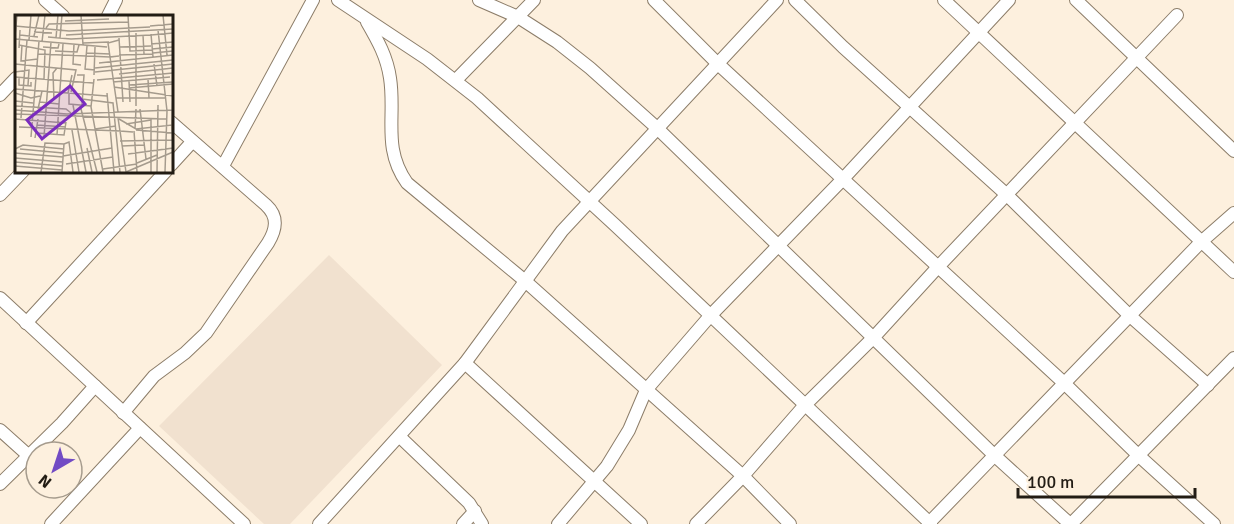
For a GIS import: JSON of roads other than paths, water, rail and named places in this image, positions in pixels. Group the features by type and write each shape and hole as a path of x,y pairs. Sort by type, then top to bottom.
{"street":[{"path":"45,0 62,15"},
{"path":"108,15 116,0"},
{"path":"223,166 313,0"},
{"path":"338,0 456,80 589,201 930,524 1063,382 1201,242 1234,213"},
{"path":"479,0 518,17 557,42 590,68 657,128 994,455 1071,524 1234,358"},
{"path":"456,80 534,0"},
{"path":"654,0 717,63 1063,382 1138,455 1212,522 1223,524"},
{"path":"319,524 465,363 562,231 777,0"},
{"path":"795,0 843,48 1007,195 1129,315 1208,385"},
{"path":"944,0 1234,272"},
{"path":"558,524 607,466 629,430 646,390 710,316 842,180 1009,0"},
{"path":"1076,0 1234,151"},
{"path":"696,524 743,476 804,406 874,337 1177,15"},
{"path":"363,17 385,54 390,80 390,137 401,175 415,190 524,280 743,476 790,524"},
{"path":"0,95 15,79"},
{"path":"123,413 154,376 197,343 206,333 222,313 273,235 276,222 272,210 172,123"},
{"path":"172,164 192,142"},
{"path":"0,195 22,172"},
{"path":"26,323 165,172"},
{"path":"0,298 244,524"},
{"path":"465,363 641,524"},
{"path":"44,440 94,386"},
{"path":"51,524 140,428"},
{"path":"0,430 24,452"},
{"path":"400,437 469,503 482,524"},
{"path":"0,484 24,461"},
{"path":"463,524 475,511"}]}
